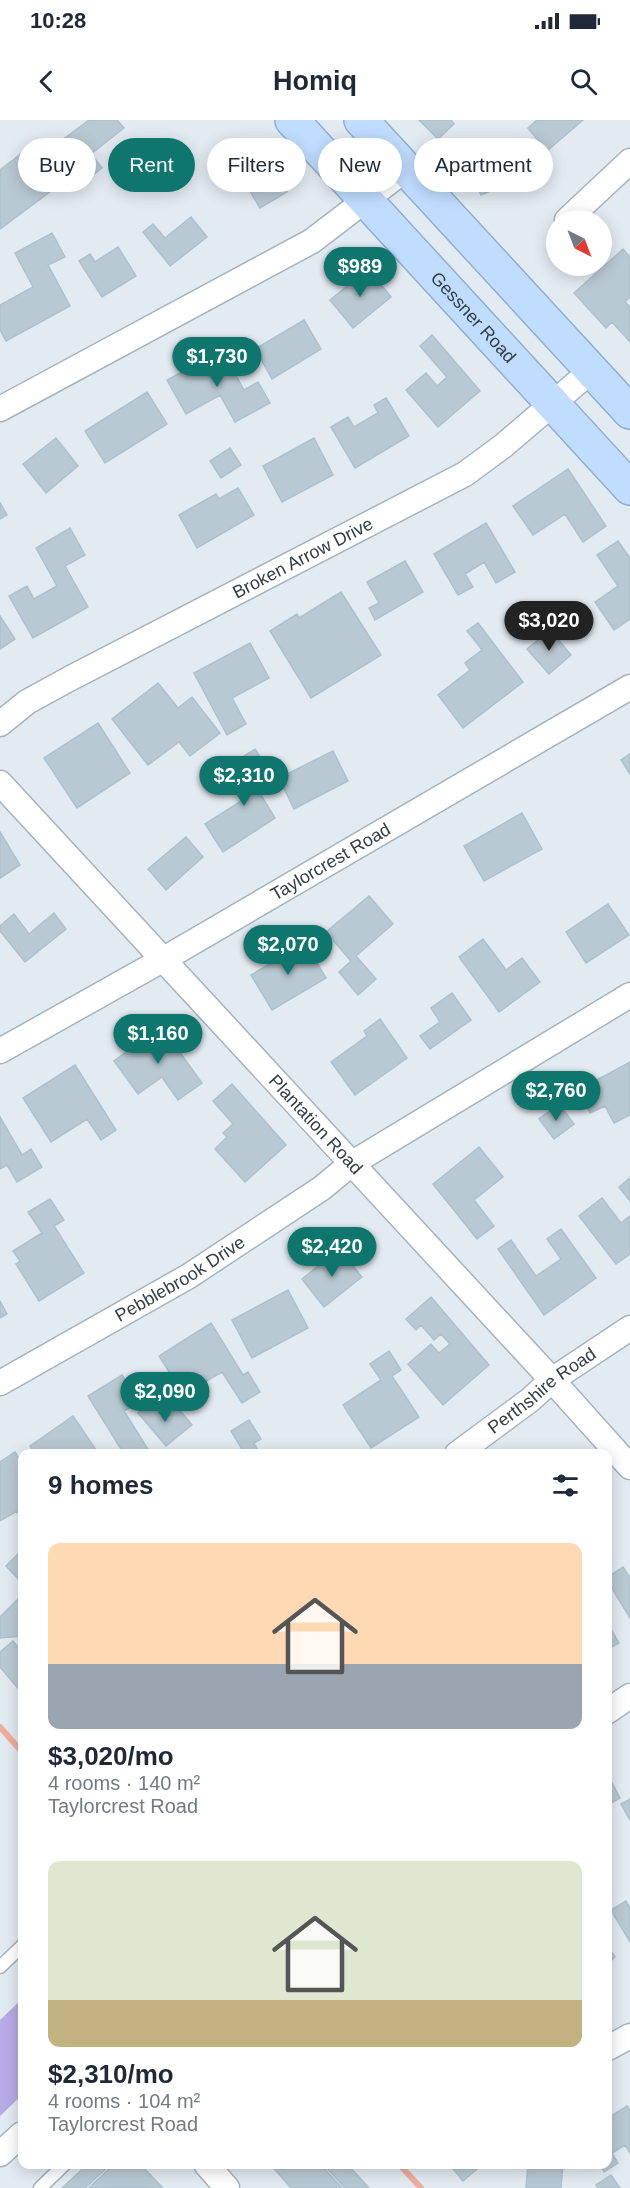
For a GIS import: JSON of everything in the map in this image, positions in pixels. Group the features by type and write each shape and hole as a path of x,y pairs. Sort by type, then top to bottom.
{"main road":[{"name":"Gessner Road","path":"292,120 630,488"},
{"path":"361,120 630,412"}],"street":[{"path":"578,210 630,161"},
{"path":"0,409 312,241 406,169"},
{"name":"Broken Arrow Drive","path":"0,724 27,702 69,679 465,474 503,446 592,370"},
{"name":"Taylorcrest Road","path":"0,1051 164,959 630,687"},
{"name":"Plantation Road","path":"0,783 630,1467"},
{"name":"Pebblebrook Drive","path":"0,1383 189,1276 322,1188 351,1164 630,995"},
{"name":"Perthshire Road","path":"464,1449 530,1401 552,1380 630,1329"},
{"path":"612,1708 630,1696"},
{"path":"612,2046 630,2036"},
{"path":"0,2154 18,2138"},
{"path":"210,2169 227,2188"}],"lane":[{"path":"0,1967 18,1950"},
{"path":"40,2188 60,2169"}],"shaded area":[{"path":"18,2003 18,2099 0,2116 0,2020"}],"building":[{"path":"89,120 117,120 124,128 108,138 108,141 96,150 96,138 65,138"},
{"path":"419,120 451,120 454,124 437,138"},
{"path":"537,120 583,120 553,146 553,138 536,138 528,128"},
{"path":"18,156 18,192 50,192 0,229 0,170"},
{"path":"96,160 102,168 96,173"},
{"path":"250,192 287,192 260,208"},
{"path":"191,217 207,237 170,266 143,232 153,224 165,238"},
{"path":"52,233 65,257 48,265 70,306 6,341 0,330 0,305 33,287 15,253"},
{"path":"118,247 136,276 102,297 79,261 90,254 95,262"},
{"path":"623,249 630,257 630,297 625,302 630,307 630,342 612,322 606,328 574,293 593,276 612,276 612,259"},
{"path":"368,269 391,297 353,328 330,300"},
{"path":"304,320 321,349 272,379 255,349"},
{"path":"432,335 480,391 438,427 406,390 426,373 437,386 447,377 420,346"},
{"path":"222,350 244,390 258,382 270,403 235,422 220,395 186,414 167,380"},
{"path":"147,392 167,424 105,463 85,431"},
{"path":"386,398 409,436 355,468 331,427 348,417 354,427 378,413 374,405"},
{"path":"56,438 78,466 46,493 23,464"},
{"path":"314,438 333,475 282,502 263,466"},
{"path":"230,448 241,465 221,478 210,461"},
{"path":"568,469 606,526 583,542 565,514 533,535 513,506"},
{"path":"238,488 254,515 197,548 179,515 216,494 219,499"},
{"path":"0,503 7,515 0,519"},
{"path":"486,523 515,572 496,583 484,562 465,574 473,587 458,595 434,554"},
{"path":"70,528 85,555 65,566 88,607 33,638 9,596 27,586 34,599 57,586 36,548"},
{"path":"618,541 630,558 630,619 614,630 595,602 618,586 597,555"},
{"path":"405,561 423,592 375,620 369,608 379,603 367,582"},
{"path":"341,592 381,655 311,698 270,631 297,614 299,618"},
{"path":"0,616 15,639 0,649"},
{"path":"478,623 523,682 463,728 438,695 470,670 465,663 482,650 467,631"},
{"path":"550,630 571,655 549,674 527,649"},
{"path":"250,643 269,678 232,698 246,724 227,735 194,673"},
{"path":"158,683 178,708 192,697 220,733 190,756 179,742 148,765 112,719"},
{"path":"98,723 130,773 77,808 44,758"},
{"path":"255,749 272,777 256,787 275,818 223,852 205,824 254,793 235,762"},
{"path":"333,751 348,781 294,809 279,778"},
{"path":"630,754 630,774 621,760"},
{"path":"522,813 542,849 484,881 464,846"},
{"path":"0,832 20,865 0,878"},
{"path":"186,837 203,857 166,890 148,869"},
{"path":"369,896 393,924 356,956 376,979 358,995 339,972 351,961 326,932"},
{"path":"608,904 629,935 586,963 566,932"},
{"path":"54,913 66,929 25,962 0,931 0,926 14,914 29,934"},
{"path":"483,939 506,970 522,958 540,982 499,1012 459,957"},
{"path":"305,943 326,978 272,1010 251,975"},
{"path":"452,993 471,1020 430,1049 420,1036 440,1022 431,1008"},
{"path":"380,1019 407,1058 355,1095 331,1062 367,1036 364,1031"},
{"path":"161,1026 202,1083 178,1100 162,1077 138,1094 114,1061"},
{"path":"630,1062 630,1115 614,1123 605,1106 590,1113 578,1090"},
{"path":"75,1065 116,1130 101,1140 87,1119 51,1142 23,1098"},
{"path":"232,1084 286,1145 245,1182 215,1149 227,1137 223,1133 233,1124 213,1101"},
{"path":"559,1104 574,1124 554,1139 539,1119"},
{"path":"0,1117 22,1155 31,1149 42,1167 17,1182 7,1165 0,1169"},
{"path":"479,1147 503,1177 474,1200 494,1226 477,1239 433,1184"},
{"path":"630,1178 630,1201 619,1187"},
{"path":"602,1198 621,1223 630,1216 630,1254 616,1264 579,1216"},
{"path":"50,1199 64,1220 54,1226 84,1273 39,1301 16,1264 20,1261 13,1251 42,1233 28,1212"},
{"path":"561,1229 596,1278 544,1315 498,1249 511,1240 536,1276 561,1259 547,1239"},
{"path":"339,1249 362,1277 324,1307 302,1279"},
{"path":"288,1290 308,1328 252,1358 232,1320"},
{"path":"431,1297 489,1365 443,1405 408,1364 431,1344 439,1353 450,1344 441,1334 434,1340 421,1325 416,1330 406,1319"},
{"path":"0,1301 7,1314 0,1318"},
{"path":"211,1323 243,1375 248,1372 260,1392 242,1403 222,1372 201,1384 209,1396 191,1407 159,1356"},
{"path":"389,1351 401,1370 392,1376 419,1417 371,1448 343,1405 381,1380 370,1364"},
{"path":"122,1375 139,1402 124,1411 148,1449 121,1449 88,1396"},
{"path":"152,1401 166,1418 178,1408 192,1425 166,1446 138,1413"},
{"path":"73,1416 96,1449 32,1449 30,1446"},
{"path":"249,1420 261,1439 254,1443 257,1449 242,1449 231,1431"},
{"path":"15,1452 18,1457 18,1513 17,1511 0,1521 0,1462"},
{"path":"18,1554 18,1579 6,1566"},
{"path":"623,1567 630,1578 630,1618 612,1589 612,1574"},
{"path":"18,1599 18,1636 0,1638 0,1617"},
{"path":"612,1631 619,1643 612,1647"},
{"path":"13,1641 18,1647 18,1688 0,1667 0,1652"},
{"path":"612,1783 620,1798 612,1803"},
{"path":"630,1799 630,1820 621,1804"},
{"path":"626,1901 630,1908 630,1942 612,1912 612,1909"},
{"path":"627,2106 630,2110 630,2153 625,2145 612,2153 612,2115"},
{"path":"612,2153 618,2163 612,2167"},
{"path":"83,2169 106,2169 85,2188 62,2188"},
{"path":"109,2169 145,2169 162,2187 89,2188"},
{"path":"274,2169 325,2169 342,2188 291,2188"},
{"path":"328,2169 352,2169 369,2188 345,2188"},
{"path":"453,2169 477,2169 463,2181"},
{"path":"528,2169 563,2169 561,2188 526,2188"},
{"path":"611,2175 620,2188 598,2188 596,2185"}],"waterway":[{"path":"0,1727 18,1747"},
{"path":"404,2169 421,2188"}]}
